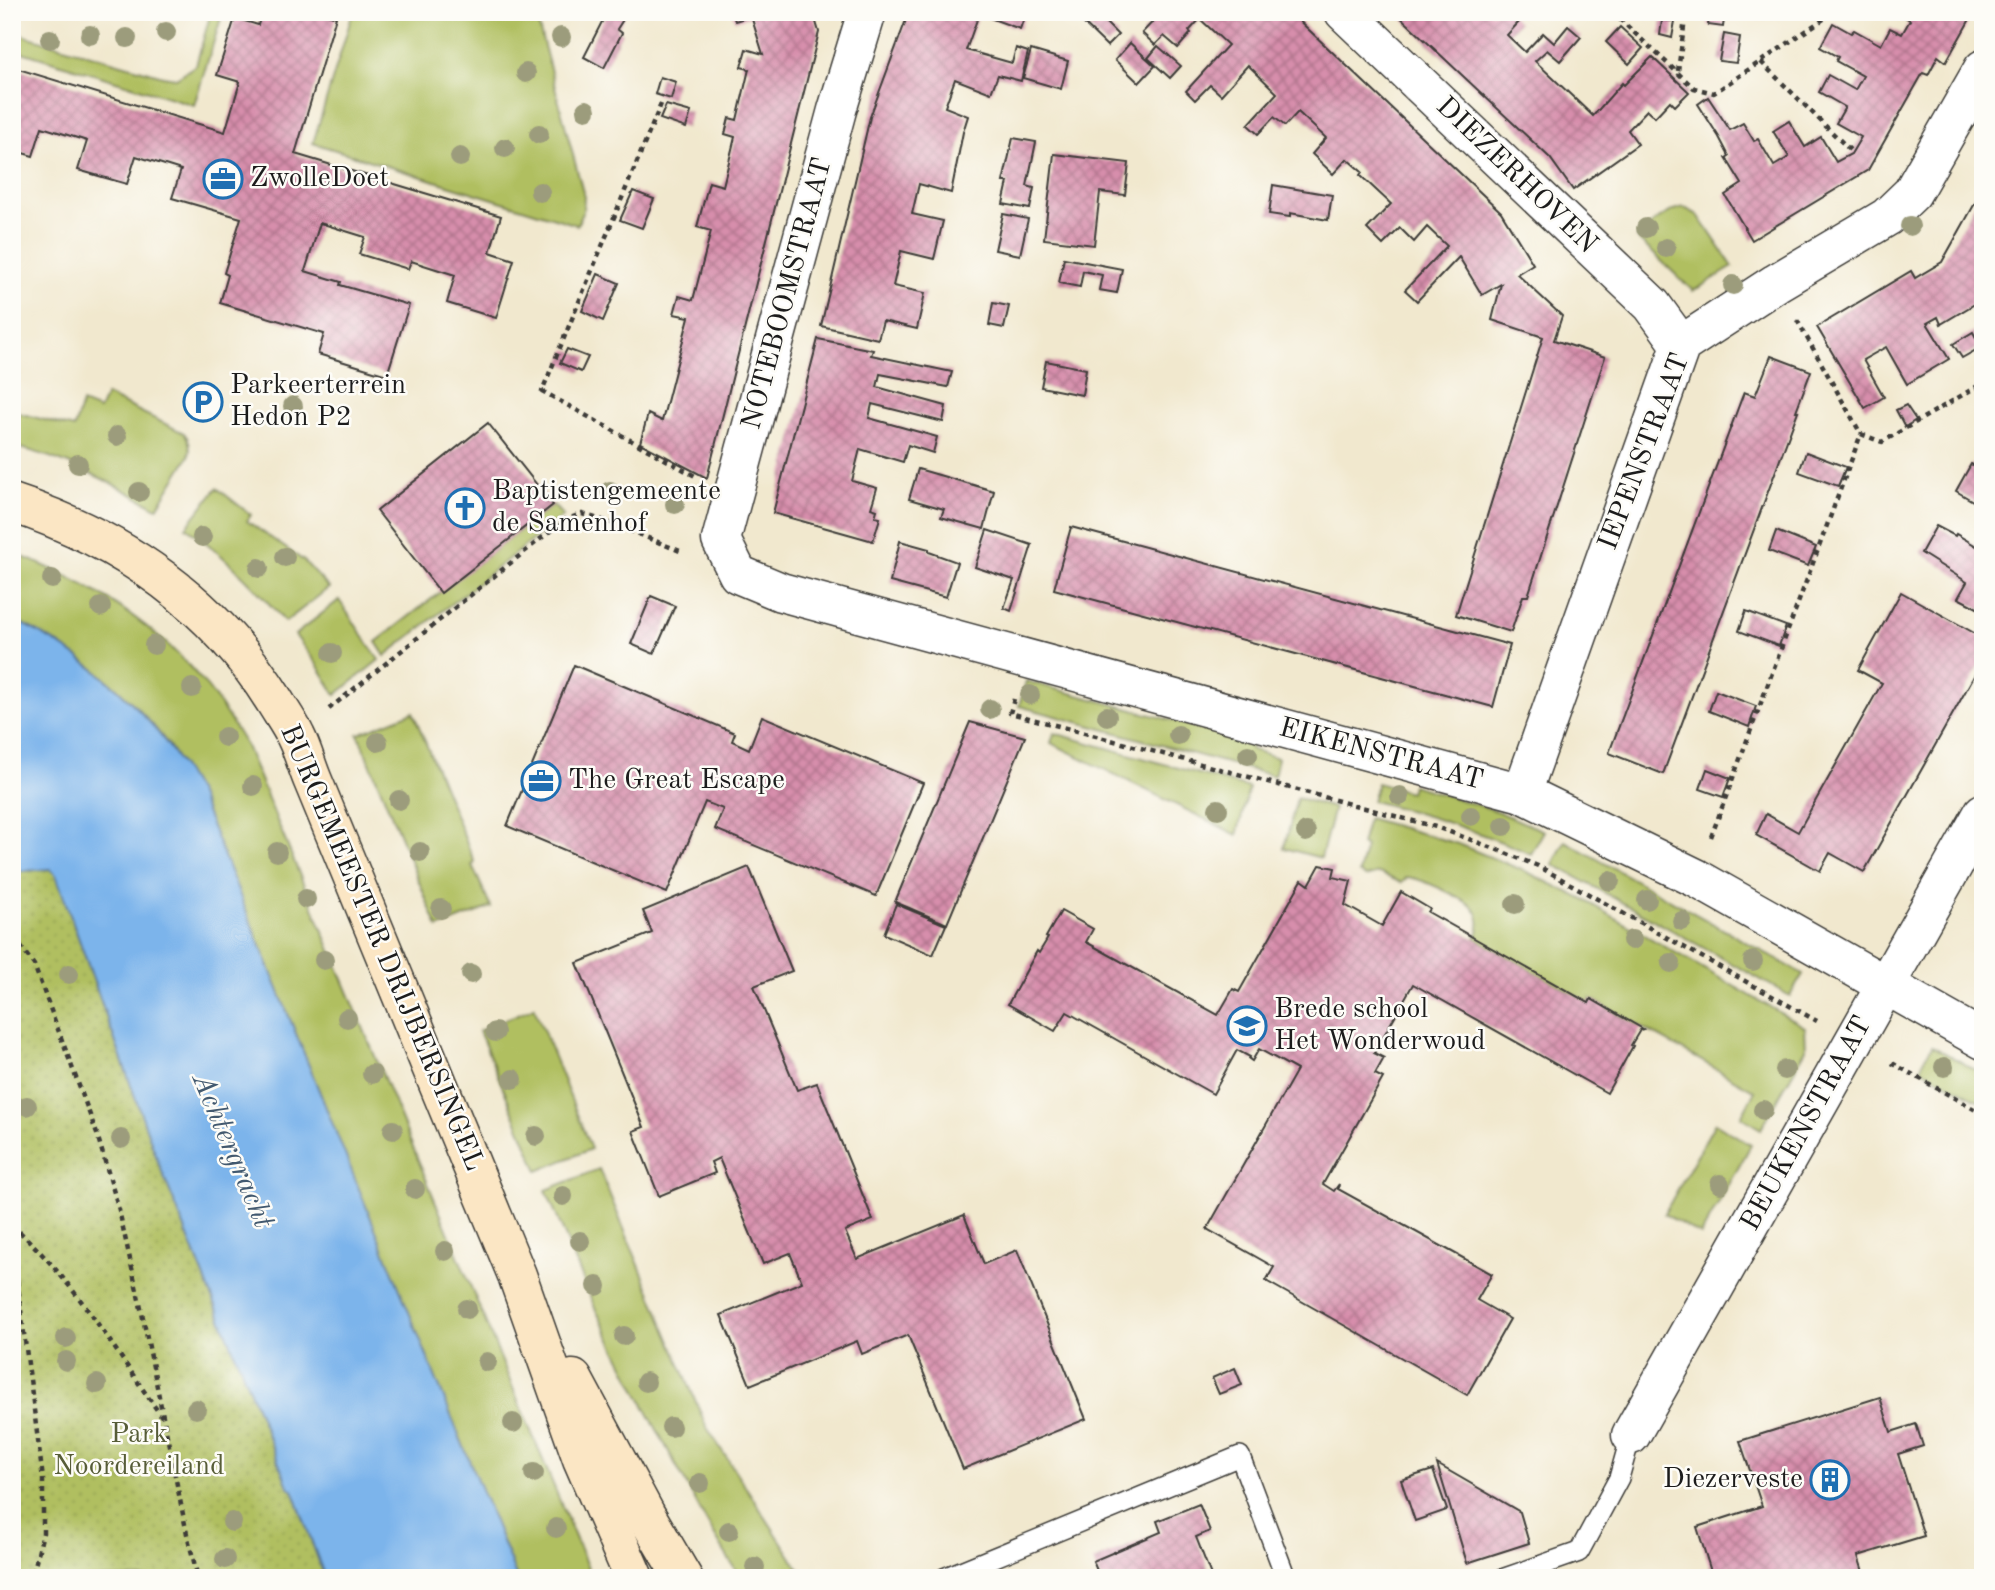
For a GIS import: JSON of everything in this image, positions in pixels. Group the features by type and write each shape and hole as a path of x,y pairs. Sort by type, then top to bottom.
{"main road":[{"name":"BURGEMEESTER DRIJBERSINGEL","path":"12,503 69,524 120,550 191,600 260,677 296,736 517,1275 582,1459 634,1578"},
{"name":"BURGEMEESTER DRIJBERSINGEL","path":"517,1275 646,1515 683,1578"}],"street":[{"name":"NOTEBOOMSTRAAT","path":"738,574 721,540 837,110 867,12"},
{"name":"DIEZERHOVEN","path":"1344,12 1652,305 1681,345"},
{"name":"IEPENSTRAAT","path":"1522,793 1681,345 1776,283 1887,217 1912,193 1983,69"},
{"name":"EIKENSTRAAT","path":"738,574 781,592 1522,793 1696,878 1983,1040"},
{"name":"BEUKENSTRAAT","path":"1631,1434 1983,813"}],"lane":[{"path":"1505,1578 1579,1552 1619,1478 1631,1434"},
{"path":"944,1578 1240,1456 1286,1578"}],"path":[{"path":"1612,12 1694,88 1714,93 1835,12"},
{"path":"1677,72 1686,12"},
{"path":"1761,62 1852,152"},
{"path":"661,104 541,391 733,498"},
{"path":"1776,283 1861,434 1882,442 1983,383"},
{"path":"1696,878 1861,434"},
{"path":"296,736 564,520 582,514 606,521 738,574"},
{"path":"1024,659 1010,713 1436,827 1538,866 1983,1114"},
{"path":"12,940 21,947 34,965 97,1134 119,1210 197,1577"},
{"path":"12,1225 32,1242 63,1276 164,1420"},
{"path":"12,1241 43,1479 43,1533 32,1578"}],"green space":[{"path":"211,12 223,12 194,105 12,49 12,32 176,78 196,65"},
{"path":"353,12 535,12 584,196 583,212 577,225 313,143"},
{"path":"1683,207 1698,215 1733,267 1693,291 1637,238 1669,212"},
{"path":"106,395 184,433 188,438 189,456 157,508 87,472 12,446 12,411 74,428 82,403 99,410"},
{"path":"217,488 251,515 247,521 304,561 329,588 285,622 238,572 186,527"},
{"path":"553,505 563,516 385,656 376,642"},
{"path":"12,553 94,591 144,625 167,644 208,688 246,746 592,1578 517,1578 199,795 168,744 136,706 77,657 12,619"},
{"path":"339,600 379,660 336,695 295,635"},
{"path":"1026,681 1252,742 1250,749 1278,758 1274,776 1019,706"},
{"path":"413,712 491,907 438,928 358,734"},
{"path":"1054,733 1249,788 1237,835 1051,743"},
{"path":"1377,783 1410,792 1412,785 1494,810 1544,831 1531,854 1453,824 1372,801"},
{"path":"1297,798 1334,808 1321,858 1284,848"},
{"path":"1368,818 1458,844 1527,872 1582,899 1805,1027 1806,1049 1761,1129 1741,1117 1755,1091 1591,999 1589,1003 1475,938 1479,918 1472,906 1465,901 1413,878 1407,877 1402,883 1379,873 1365,877 1359,873 1366,846 1361,845"},
{"path":"1565,841 1803,974 1790,996 1553,864"},
{"name":"Park Noordereiland","path":"50,869 56,875 159,1164 288,1486 293,1490 325,1578 12,1578 12,872"},
{"path":"534,1007 591,1149 538,1171 479,1031"},
{"path":"1932,1046 1983,1074 1983,1103 1920,1068"},
{"path":"1715,1123 1751,1145 1701,1235 1664,1214"},
{"path":"599,1169 706,1426 805,1578 740,1578 648,1413 595,1308 546,1190"}],"water":[{"name":"Achtergracht","path":"12,619 77,657 117,689 167,744 199,795 517,1578 325,1578 293,1490 288,1486 159,1164 56,875 50,869 12,872"}],"building":[{"path":"262,12 322,12 336,17 295,154 501,216 490,252 514,260 496,318 447,303 455,275 411,261 408,269 359,254 365,237 320,223 305,271 341,282 340,285 409,305 387,375 318,354 324,334 220,303 228,275 224,273 241,218 172,198 181,170 136,156 127,184 78,170 87,141 42,127 33,156 12,150 12,67 225,132 240,82 217,75 235,18 258,25"},
{"path":"607,12 622,12 624,18 617,29 622,33 604,68 584,57"},
{"path":"732,12 813,12 819,32 707,478 640,443 648,414 662,421 689,317 674,314 679,296 693,300 711,231 697,227 709,182 723,186 735,137 725,134 729,118 737,120 749,69 741,67 746,49 763,54 751,16 735,21"},
{"path":"909,12 1041,12 1038,19 1025,15 1020,29 979,14 966,50 1012,63 1016,48 1028,52 1021,81 998,75 991,93 955,79 945,107 968,116 951,193 919,184 912,214 943,221 934,259 901,251 893,286 925,293 917,329 883,321 878,339 821,326 870,117"},
{"path":"1080,12 1095,12 1118,35 1107,46 1076,16"},
{"path":"1162,12 1290,12 1501,212 1533,264 1517,274 1562,316 1554,340 1605,357 1528,596 1523,596 1511,632 1456,615 1543,337 1492,320 1501,284 1482,295 1459,257 1417,301 1405,290 1447,246 1427,227 1414,242 1400,228 1383,245 1367,229 1391,204 1347,159 1333,174 1312,154 1326,138 1298,112 1285,126 1274,117 1258,134 1248,125 1277,93 1248,65 1221,95 1210,85 1195,100 1186,91 1228,45 1200,19 1178,48 1164,36 1155,45 1142,33"},
{"path":"1395,12 1507,12 1519,22 1507,35 1525,52 1543,33 1554,43 1568,26 1581,37 1560,61 1547,50 1535,61 1593,116 1622,83 1624,85 1652,57 1689,92 1675,106 1670,101 1655,117 1647,110 1628,130 1638,144 1573,190 1550,158"},
{"path":"1710,12 1725,12 1723,27 1708,25"},
{"path":"1896,12 1974,12 1946,62 1938,56 1928,75 1923,73 1868,170 1752,240 1725,195 1742,184 1726,158 1729,156 1719,137 1698,104 1708,97 1730,130 1743,123 1754,141 1758,139 1774,166 1789,157 1773,131 1789,121 1805,147 1821,137 1836,162 1851,154 1861,137 1836,123 1845,107 1819,92 1828,75 1855,90 1863,76 1836,61 1838,57 1820,47 1833,23 1851,33 1854,30 1881,45 1890,28 1902,34 1910,20"},
{"path":"1662,20 1675,21 1672,38 1660,35"},
{"path":"1620,27 1643,48 1629,64 1606,42"},
{"path":"1724,34 1740,37 1736,63 1719,61"},
{"path":"1130,43 1155,66 1139,83 1115,60"},
{"path":"1158,46 1181,66 1170,78 1148,58"},
{"path":"1031,50 1068,61 1061,89 1023,78"},
{"path":"660,77 676,82 671,99 655,94"},
{"path":"666,105 691,112 686,128 660,119"},
{"path":"1013,138 1036,142 1027,186 1034,188 1030,209 1003,204 1008,182 1003,182"},
{"path":"1054,154 1129,163 1125,195 1100,192 1094,245 1044,239"},
{"path":"1273,185 1332,195 1328,220 1290,213 1290,217 1269,214"},
{"path":"1983,189 1983,299 1941,324 1938,317 1927,323 1949,359 1907,384 1886,347 1863,360 1884,397 1865,408 1817,327 1911,271 1915,278 1942,262"},
{"path":"633,191 654,199 642,228 620,220"},
{"path":"1003,214 1028,219 1020,255 995,250"},
{"path":"1064,258 1122,269 1117,293 1099,290 1102,275 1083,271 1080,287 1059,283"},
{"path":"598,274 619,283 603,321 582,311"},
{"path":"993,303 1009,306 1004,328 989,325"},
{"path":"1973,332 1981,347 1962,358 1953,344"},
{"path":"818,339 873,350 871,355 952,372 948,387 880,374 877,387 946,406 943,422 872,404 869,418 937,437 933,453 908,445 903,462 860,449 852,481 877,488 871,508 877,510 875,517 880,518 873,541 773,513"},
{"path":"567,349 588,357 581,372 560,363"},
{"path":"1771,356 1811,371 1663,774 1609,753 1744,392 1755,396"},
{"path":"1046,361 1086,369 1082,395 1041,387"},
{"path":"1906,405 1916,420 1905,427 1896,410"},
{"name":"Baptistengemeente de Samenhof","path":"488,423 553,505 441,593 377,511"},
{"path":"1806,452 1846,467 1838,486 1799,472"},
{"path":"1971,464 1983,470 1983,507 1956,491"},
{"path":"918,469 994,491 984,529 941,517 944,509 909,499"},
{"path":"1936,526 1983,550 1983,611 1958,598 1967,582 1921,553"},
{"path":"1071,527 1510,645 1493,707 1054,589"},
{"path":"987,530 1032,545 1011,611 1004,608 1014,580 975,567"},
{"path":"1776,531 1816,547 1808,566 1769,551"},
{"path":"900,541 929,549 929,552 957,562 946,597 890,582"},
{"path":"1901,592 1983,638 1983,660 1864,872 1830,853 1820,871 1756,835 1766,814 1798,832 1882,683 1858,670"},
{"path":"651,596 675,606 654,654 631,644"},
{"path":"1746,611 1786,626 1779,646 1739,631"},
{"path":"574,665 735,733 732,741 749,749 762,716 923,783 876,896 715,829 723,809 705,802 667,893 507,826"},
{"path":"1716,691 1756,706 1749,727 1709,711"},
{"path":"970,722 1025,737 947,924 895,902"},
{"path":"1707,769 1730,778 1723,797 1700,789"},
{"path":"1320,865 1335,868 1333,877 1351,881 1345,905 1382,926 1401,892 1430,909 1428,912 1589,1003 1591,999 1643,1029 1631,1045 1633,1046 1607,1093 1413,984 1374,1053 1384,1058 1375,1074 1383,1078 1323,1184 1334,1191 1339,1184 1338,1189 1492,1274 1477,1300 1510,1319 1467,1395 1266,1281 1274,1267 1207,1229 1297,1070 1259,1049 1252,1061 1237,1050 1213,1094 1067,1012 1055,1031 1008,1004 1061,911 1093,929 1086,942 1218,1015 1233,989 1239,992 1302,880 1309,885"},
{"path":"749,867 792,971 754,986 797,1090 817,1083 873,1220 845,1231 857,1259 964,1215 984,1264 1017,1250 1086,1419 963,1469 908,1335 862,1354 857,1341 750,1385 721,1315 802,1282 790,1253 763,1264 719,1158 711,1162 715,1173 659,1196 633,1131 644,1127 577,963 652,933 643,911"},
{"path":"896,904 946,925 933,955 884,934"},
{"path":"1235,1368 1242,1385 1219,1394 1212,1378"},
{"name":"Diezerveste","path":"1880,1397 1891,1432 1916,1424 1923,1446 1898,1454 1924,1536 1858,1556 1865,1578 1713,1578 1697,1527 1762,1506 1740,1441"},
{"path":"1437,1464 1520,1512 1529,1543 1467,1563"},
{"path":"1433,1470 1447,1510 1415,1521 1401,1480"},
{"path":"1199,1504 1210,1531 1196,1537 1212,1578 1100,1578 1093,1561 1161,1532 1157,1521"}],"place":[{"name":"ZwolleDoet","path":"223,179"},
{"name":"Parkeerterrein Hedon P2","path":"203,402"},
{"name":"Baptistengemeente de Samenhof","path":"465,508"},
{"name":"The Great Escape","path":"541,781"},
{"name":"Brede school Het Wonderwoud","path":"1247,1026"},
{"name":"Diezerveste","path":"1830,1480"}]}
